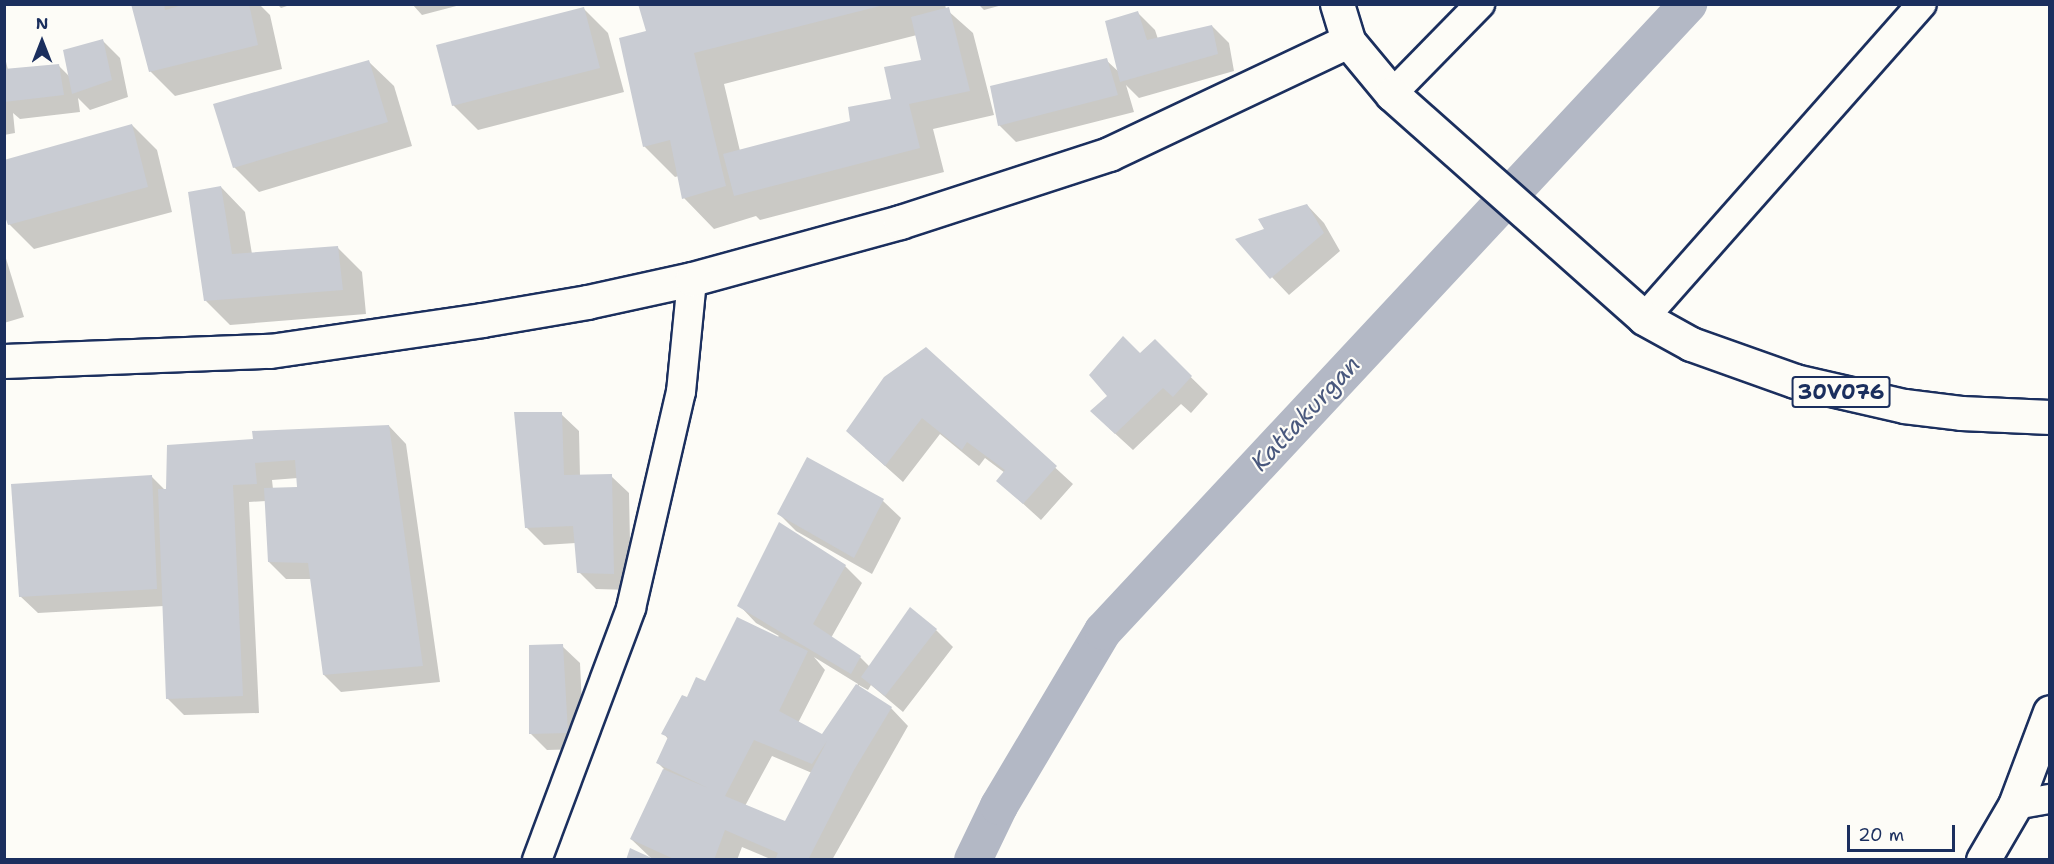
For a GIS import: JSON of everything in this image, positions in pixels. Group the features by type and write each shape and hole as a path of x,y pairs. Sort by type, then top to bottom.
{"main road":[{"path":"4,361 270,351 482,320 587,302 692,279 900,222 1109,154 1348,41 1337,4"},
{"name":"30V076","path":"1348,41 1392,94 1644,318 1691,344 1795,381 1904,406 1961,413 2049,417"},
{"path":"1983,860 2015,805 2049,712"}],"street":[{"path":"1392,94 1480,4"},
{"path":"1644,318 1922,4"},
{"path":"537,860 631,608 681,392 692,279"},
{"path":"2015,805 2049,799"}],"building":[{"path":"131,4 164,4 165,10 186,4 249,4 258,45 149,72"},
{"path":"638,4 884,5 694,53 726,186 682,199 670,140 643,147 619,38 646,31"},
{"path":"584,7 600,68 452,106 436,45"},
{"path":"949,7 970,91 909,104 920,148 734,196 723,154 850,121 848,107 891,99 884,67 921,60 911,17"},
{"path":"1138,11 1147,40 1212,25 1218,54 1120,82 1105,21"},
{"path":"103,39 112,80 72,94 63,50"},
{"path":"1107,58 1118,95 998,126 990,86"},
{"path":"369,60 388,122 233,168 213,104"},
{"path":"59,64 64,95 4,102 4,69"},
{"path":"132,124 148,187 8,225 4,214 4,160"},
{"path":"221,186 232,254 338,246 343,290 204,301 188,192"},
{"path":"1307,204 1324,233 1270,279 1235,239 1264,229 1258,219"},
{"path":"1123,336 1140,353 1155,339 1192,376 1173,397 1163,388 1115,434 1090,411 1107,396 1089,375"},
{"path":"926,347 1057,466 1023,504 996,481 1005,470 967,442 962,450 922,418 885,466 846,431 884,377"},
{"path":"514,412 562,412 564,475 612,474 614,574 577,573 573,526 525,528"},
{"path":"389,425 423,666 323,675 308,563 268,562 264,488 297,487 295,460 255,463 257,484 233,485 243,696 166,699 158,489 166,489 167,445 253,439 252,431"},
{"path":"807,457 884,499 854,558 777,514"},
{"path":"152,475 157,589 19,597 11,484"},
{"path":"779,522 846,565 813,624 861,656 851,674 737,606"},
{"path":"910,607 937,629 885,696 861,677"},
{"path":"737,617 808,651 779,711 822,734 856,684 892,707 854,770 808,860 775,860 778,853 725,830 714,860 676,860 630,839 663,769 708,788 656,763 668,737 661,734 682,695 687,697 696,677 705,681","holes":["754,740 812,764 827,741 785,821 725,796"]},
{"path":"563,644 568,733 529,734 529,645"},
{"path":"630,848 656,860 626,860"}],"waterway":[{"name":"Kattakurgan","path":"973,860 999,806 1103,631 1688,4"}]}
